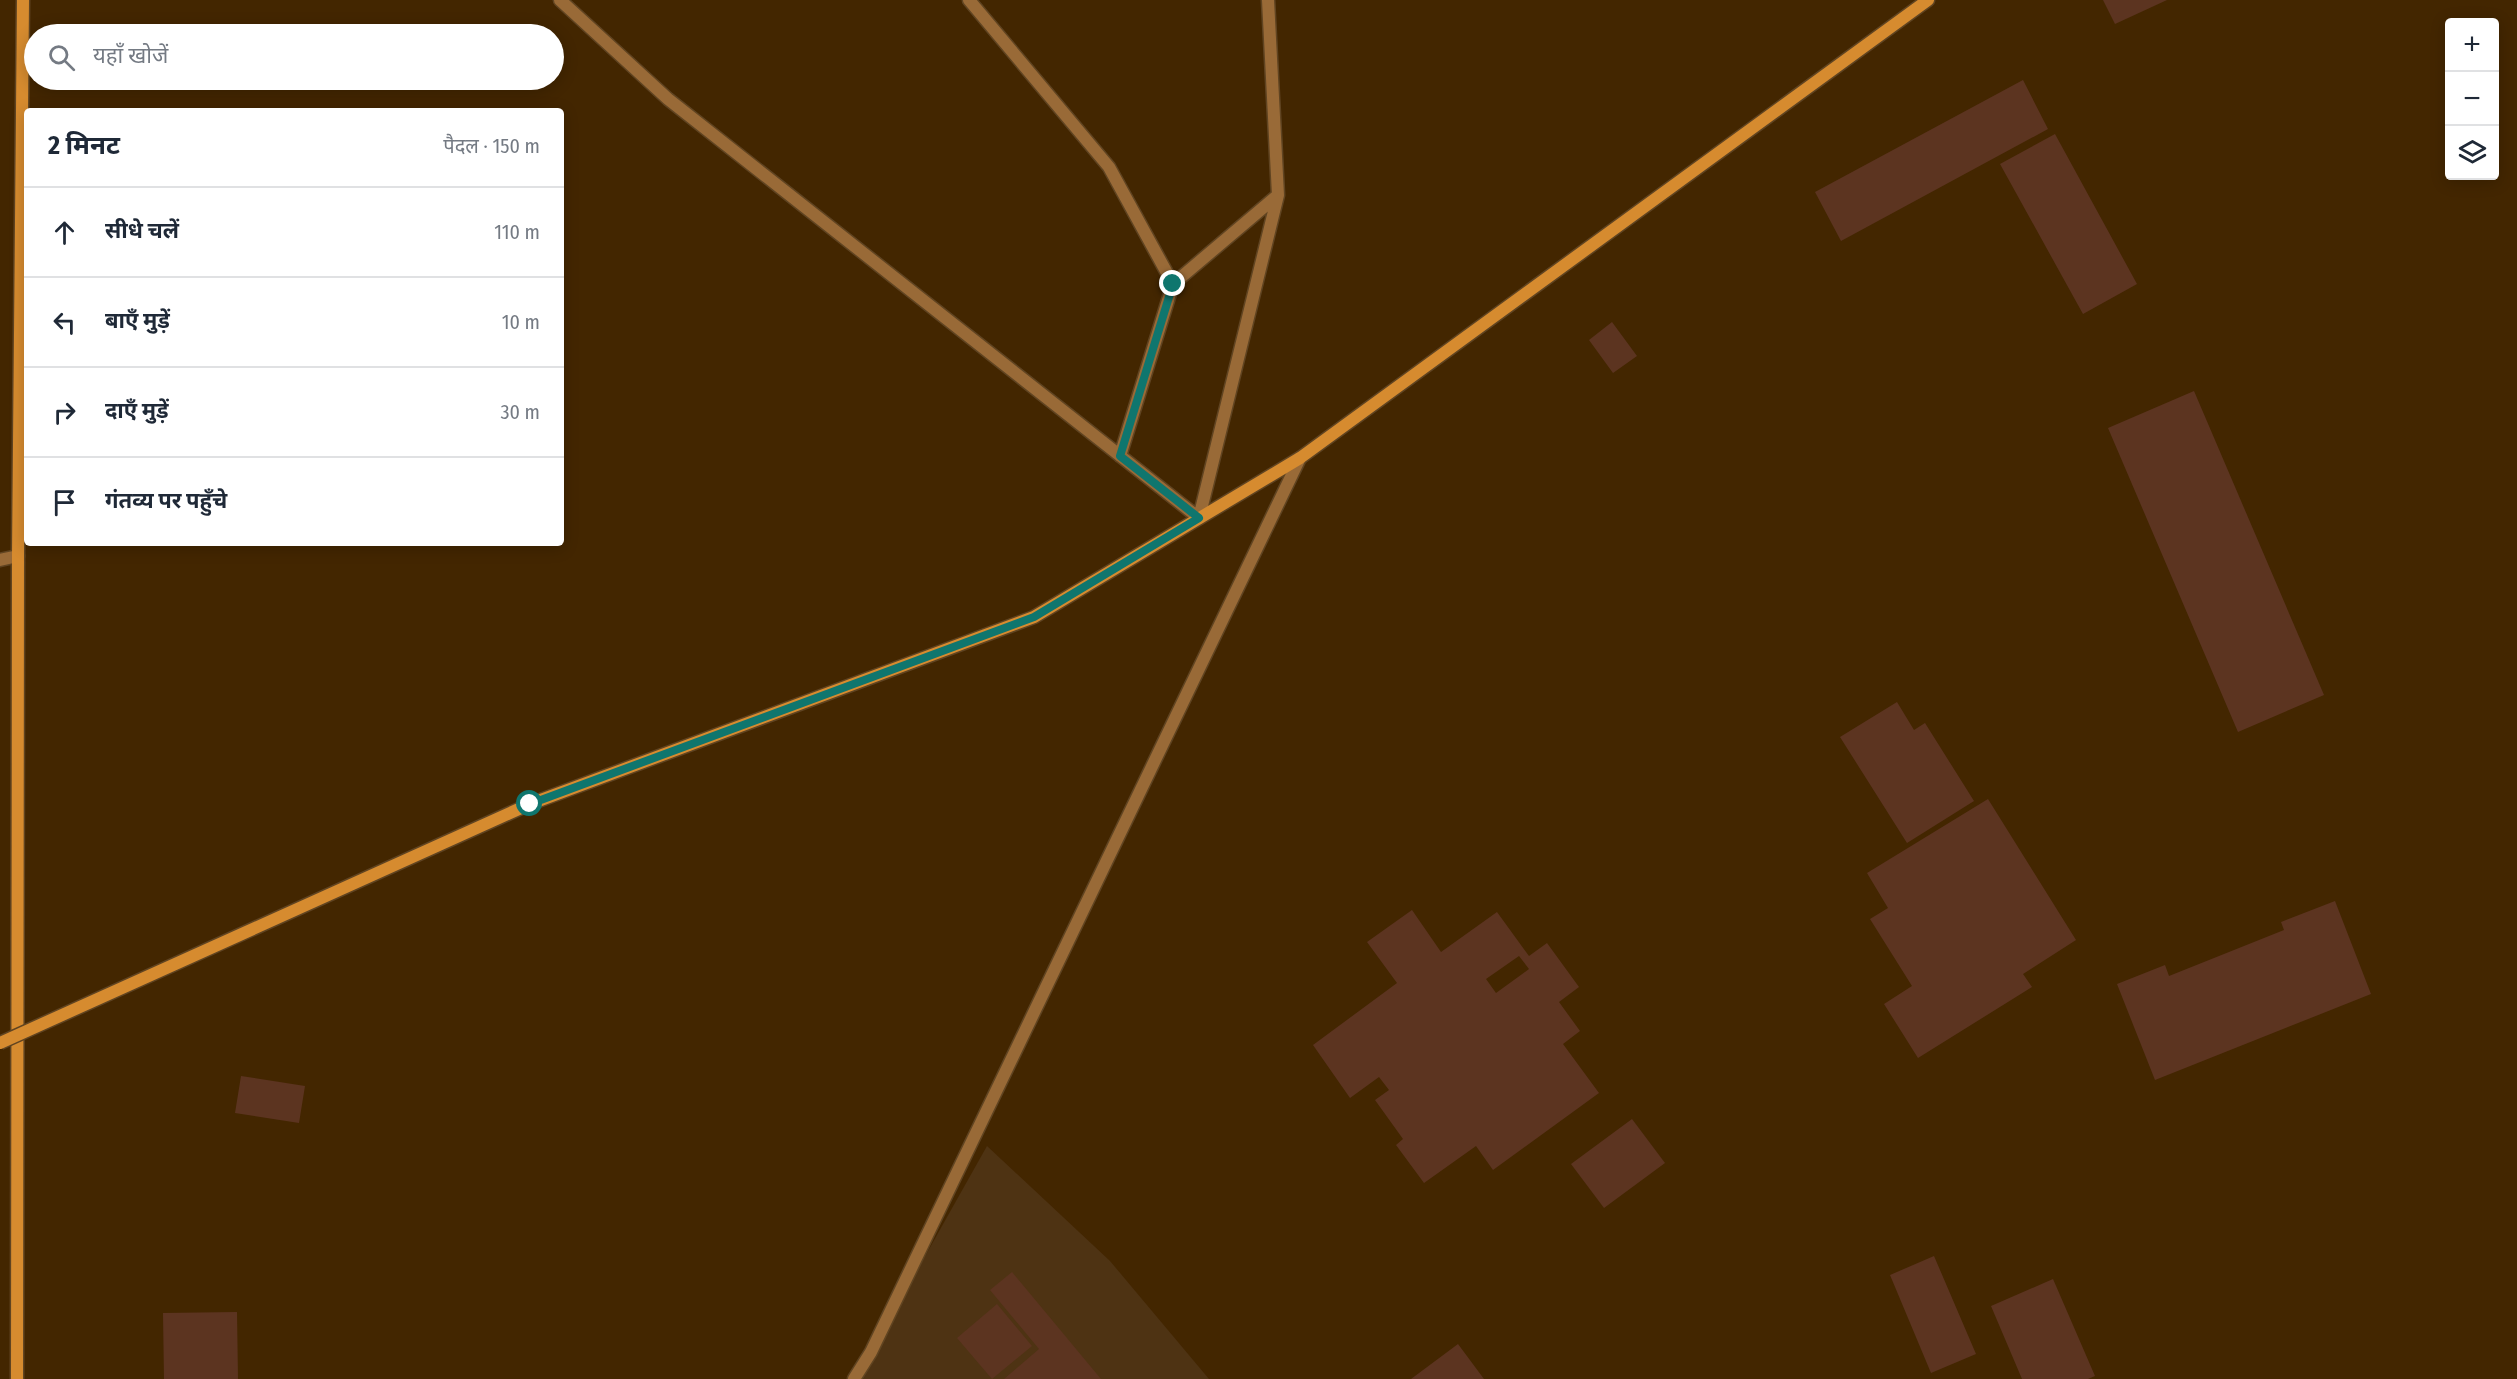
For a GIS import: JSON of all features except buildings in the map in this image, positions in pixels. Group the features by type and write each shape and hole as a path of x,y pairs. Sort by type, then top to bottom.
{"street":[{"path":"16,1379 18,556 23,0"},
{"path":"560,0 668,99 1199,518"},
{"path":"969,0 1109,167 1173,284"},
{"path":"1199,518 1278,195 1268,0"},
{"path":"0,1043 530,804 1034,617 1300,458 1928,0"},
{"path":"1120,456 1173,284 1278,195"},
{"path":"854,1379 871,1352 1300,458"},
{"path":"0,560 18,556"}],"shaded area":[{"path":"987,1146 1110,1261 1209,1379 856,1379"}],"route":[{"path":"530,804 1034,617 1199,518 1120,456 1173,284"}]}
